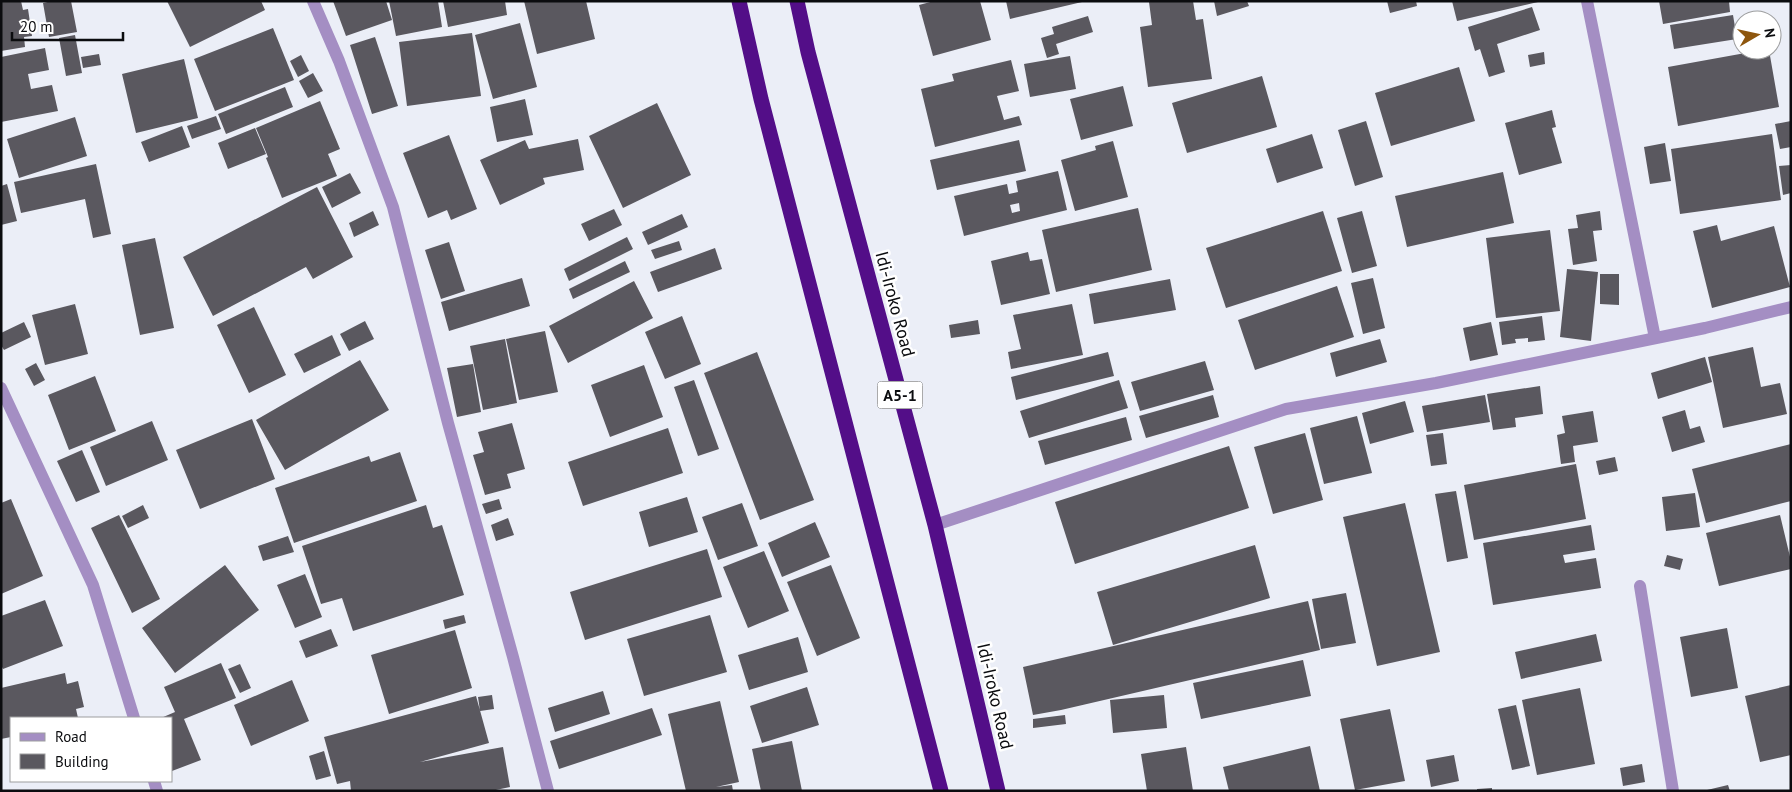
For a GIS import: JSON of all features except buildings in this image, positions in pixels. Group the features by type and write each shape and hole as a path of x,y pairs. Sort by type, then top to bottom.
{"highway":[{"path":"740,1 761,98 941,791"},
{"name":"Idi-Iroko Road","path":"797,1 808,52 935,525 998,791"}],"street":[{"path":"313,1 339,61 393,207 448,424 511,648 548,791"},
{"path":"1587,1 1655,338"},
{"path":"935,525 1286,409 1436,383 1705,328 1791,307"},
{"path":"1,388 93,585 134,717"},
{"path":"1640,586 1673,791"}]}
